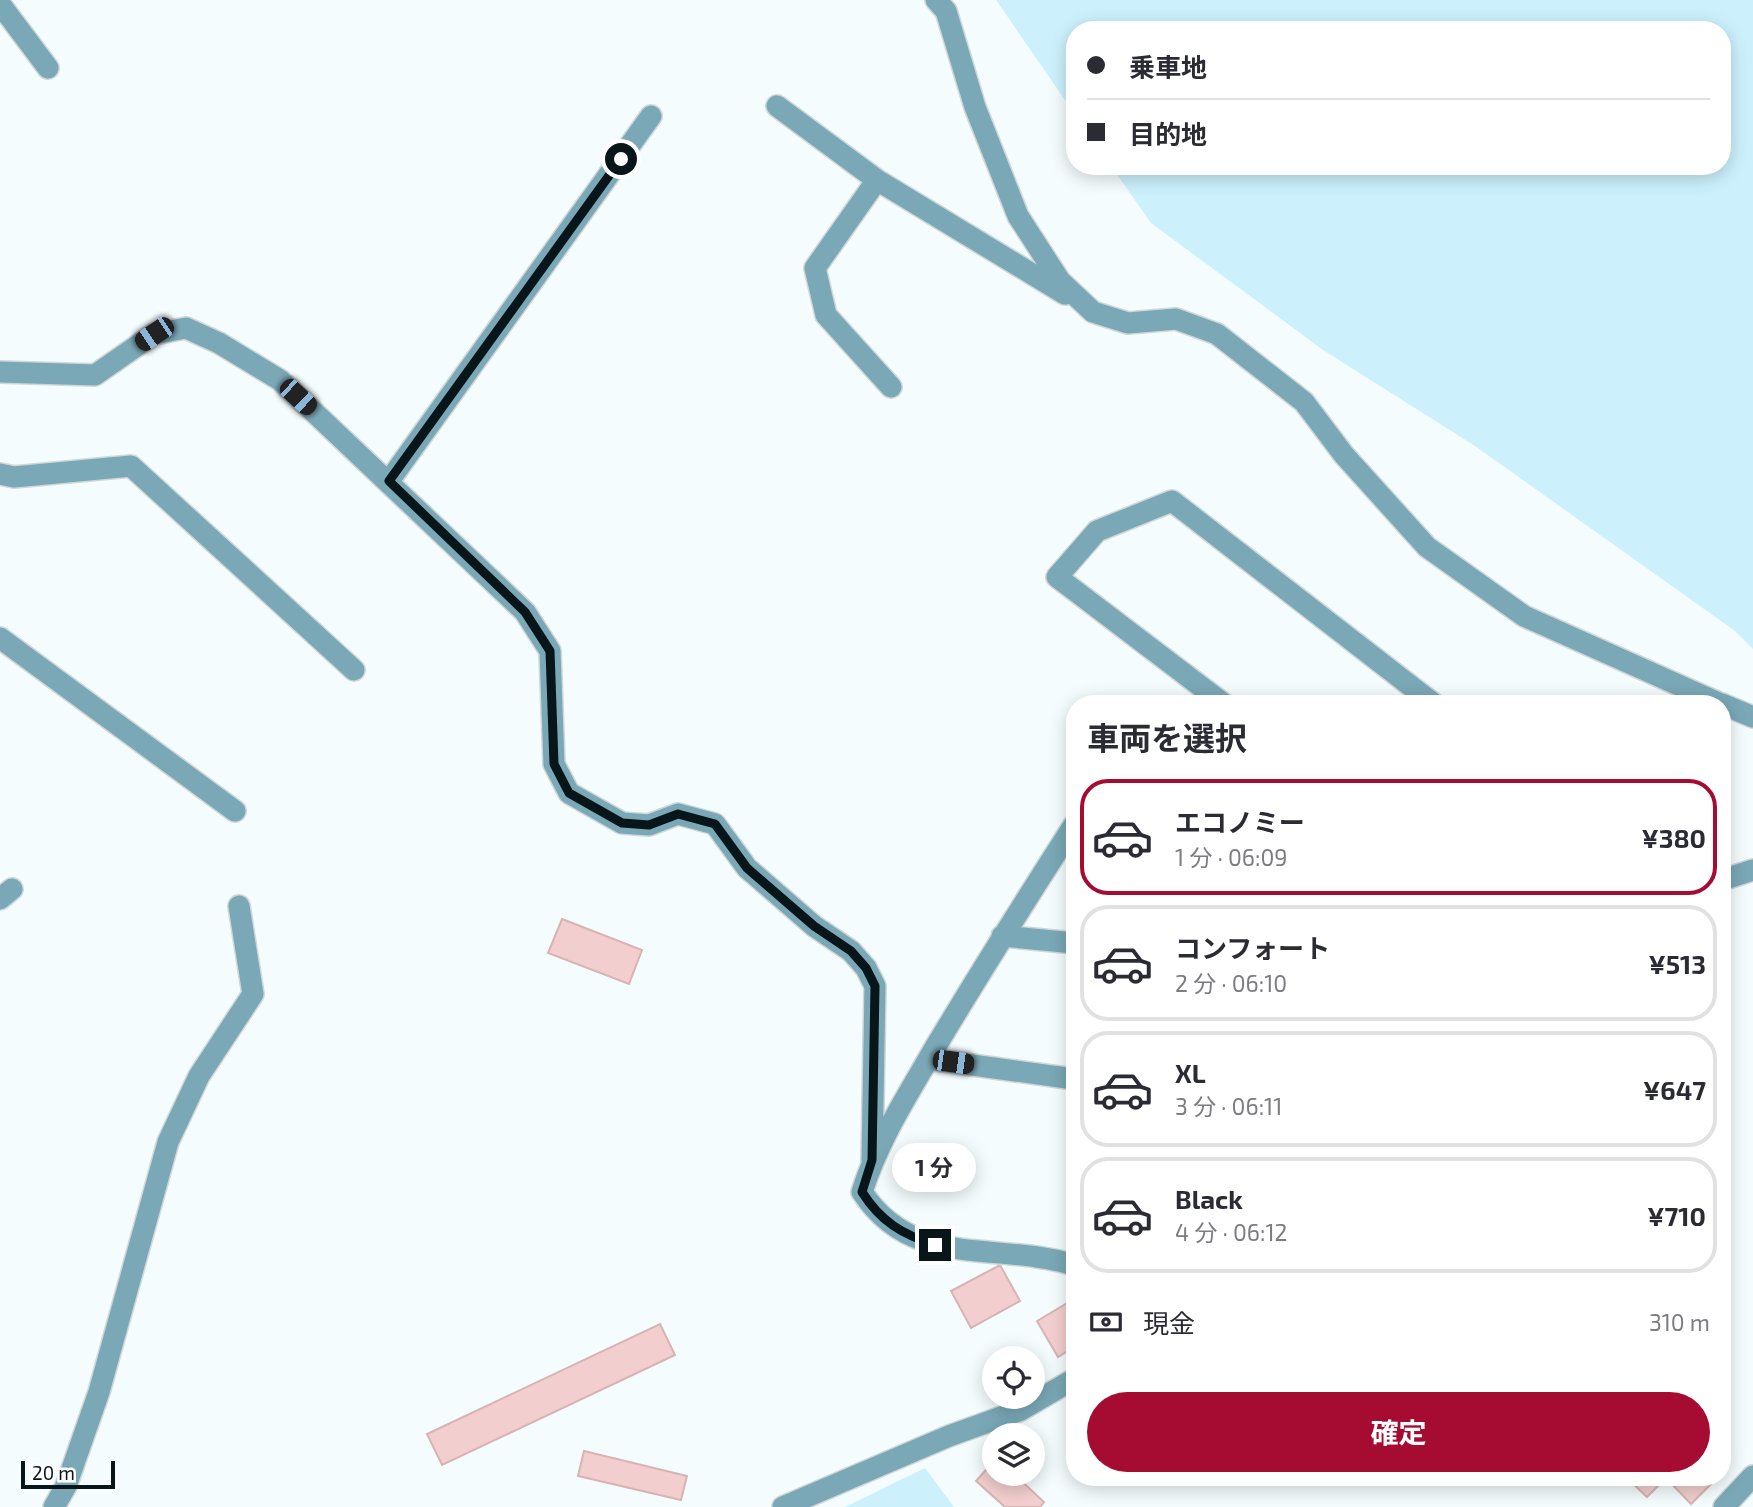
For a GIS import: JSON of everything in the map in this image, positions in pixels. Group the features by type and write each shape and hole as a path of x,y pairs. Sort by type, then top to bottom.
{"street":[{"path":"936,0 946,11 975,107 1018,216 1060,281 1093,312"},
{"path":"0,4 48,68"},
{"path":"777,106 877,180 1093,312 1128,323 1176,319 1217,334 1304,402 1344,455 1427,547 1524,616 1701,695"},
{"path":"389,481 652,116"},
{"path":"877,180 815,268 826,315 891,387"},
{"path":"0,372 94,375 154,334 186,328 280,380 525,612 550,651 554,764 569,793 622,823 649,825 678,814 715,824 747,868 814,926 851,951 866,968 875,986 872,1160"},
{"path":"0,474 14,477 131,467 354,670"},
{"path":"1212,695 1058,577 1097,531 1171,501 1422,695"},
{"path":"0,638 235,811"},
{"path":"1731,708 1753,717"},
{"path":"1066,837 1002,936 929,1059 872,1160 862,1192 875,1213 900,1233 935,1245 1051,1257 1066,1262"},
{"path":"1731,877 1753,870"},
{"path":"54,1507 66,1486 99,1392 168,1142 199,1076 253,994 239,906"},
{"path":"1002,936 1066,942"},
{"path":"929,1059 1066,1078"},
{"path":"783,1507 949,1436 1021,1410 1066,1384"},
{"path":"1724,1507 1753,1476"}],"shaded area":[{"path":"996,0 1753,0 1753,649 1735,631 1475,446 1323,350 1151,223 1117,175 1731,175 1731,21 1066,21 1066,101"},
{"path":"925,1468 954,1507 845,1507"}],"building":[{"path":"562,919 642,950 629,984 548,953"},
{"path":"1000,1265 1020,1301 971,1328 951,1291"},
{"path":"1066,1304 1066,1352 1058,1357 1037,1321"},
{"path":"660,1324 675,1355 442,1465 427,1434"},
{"path":"584,1451 687,1476 681,1500 578,1476"},
{"path":"982,1474 982,1486 1027,1486 1044,1502 1040,1507 1005,1507 976,1481"},
{"path":"1635,1486 1658,1486 1647,1497"},
{"path":"1674,1486 1709,1486 1691,1504"}],"route":[{"path":"621,159 389,481 525,612 550,651 555,729 554,764 569,793 622,823 649,825 678,814 715,824 747,868 814,926 851,951 866,968 875,986 872,1160 862,1192 875,1213 900,1233 935,1245"}]}
